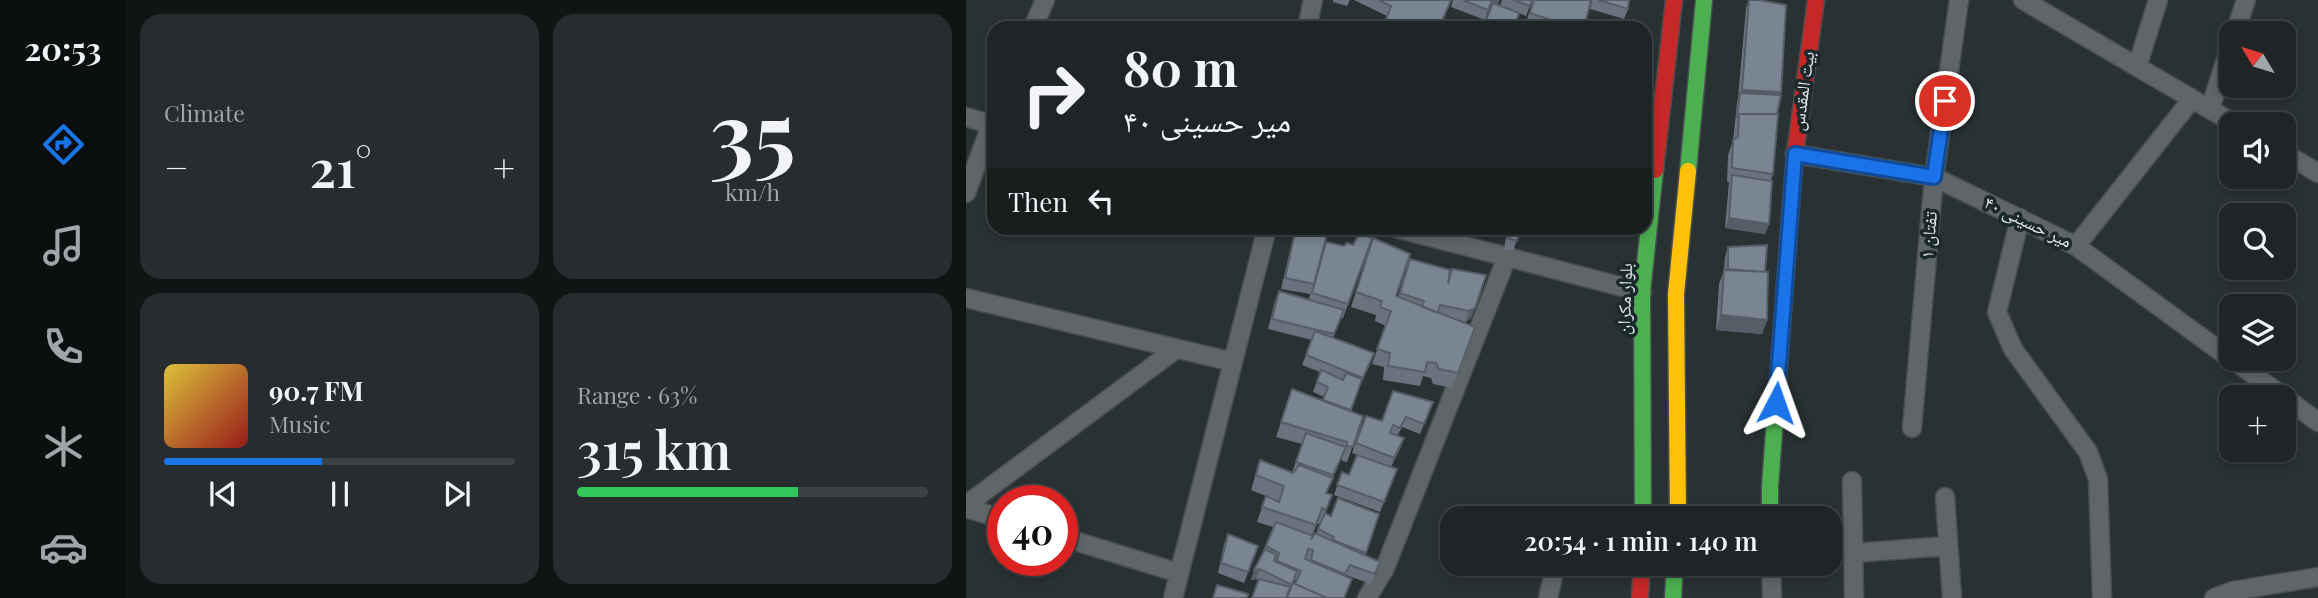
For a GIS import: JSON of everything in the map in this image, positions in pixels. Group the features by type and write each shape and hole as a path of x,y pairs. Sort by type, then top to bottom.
{"street":[{"path":"1036,21 1045,0"},
{"path":"1308,21 1313,0"},
{"name":"بلوار مکران","path":"1652,201 1674,0"},
{"path":"1678,506 1676,294 1704,0"},
{"name":"بیت المقدس","path":"1770,506 1795,154 1816,0"},
{"name":"تفتان ۱","path":"1912,428 1934,177 1959,0"},
{"path":"2023,0 2219,114"},
{"path":"2137,67 2158,0"},
{"path":"2239,21 2246,0"},
{"path":"2210,109 2219,81"},
{"path":"2077,246 2192,99"},
{"path":"966,117 987,121"},
{"path":"966,193 987,138"},
{"name":"میر حسینی ۴۰","path":"1795,154 1934,177 2077,246 2219,350"},
{"path":"2296,160 2318,173"},
{"path":"2020,218 1997,312 2013,349 2088,452 2098,479 2102,598"},
{"path":"1173,598 1265,235"},
{"path":"1423,235 1642,292"},
{"name":"بلوار مکران","path":"1643,506 1642,292 1648,235"},
{"path":"1367,598 1384,568 1507,257"},
{"path":"966,298 1233,362"},
{"path":"966,507 1176,349"},
{"name":"میر حسینی ۴۰","path":"2248,371 2318,422"},
{"path":"1852,481 1854,598"},
{"path":"1945,497 1952,598"},
{"path":"966,507 987,514"},
{"path":"1078,542 1179,573"},
{"path":"1853,553 1948,546"},
{"path":"1548,598 1553,576"},
{"path":"1640,598 1641,576"},
{"path":"1673,598 1674,576"},
{"path":"1771,576 1772,598"},
{"path":"2214,598 2233,591 2318,577"}],"building":[{"path":"1379,0 1451,0 1442,21 1385,21 1391,6"},
{"path":"1463,0 1499,0 1492,1 1488,10"},
{"path":"1513,0 1532,0 1530,6"},
{"path":"1534,0 1591,0 1586,21 1554,21 1530,13"},
{"path":"1598,0 1629,0 1628,9"},
{"path":"1749,0 1786,5 1781,92 1742,90"},
{"path":"1493,3 1519,13 1516,21 1486,21"},
{"path":"1740,93 1781,95 1777,114 1739,114 1737,118"},
{"path":"1739,114 1778,114 1773,174 1732,168 1733,140 1738,137"},
{"path":"1732,175 1772,181 1769,224 1729,218"},
{"path":"1294,235 1327,235 1314,284 1285,278"},
{"path":"1358,235 1372,238 1348,304 1312,293 1326,242 1353,245"},
{"path":"1508,235 1519,235 1517,241 1508,238"},
{"path":"1373,238 1410,254 1396,296 1475,327 1458,373 1439,369 1436,363 1427,362 1425,372 1388,366 1390,353 1377,349 1391,311 1380,307 1382,301 1356,292"},
{"path":"1767,245 1765,272 1728,269 1728,247"},
{"path":"1410,259 1450,270 1448,284 1452,269 1486,275 1475,308 1469,311 1440,305 1438,313 1422,307 1424,301 1400,293"},
{"path":"1724,270 1768,272 1767,320 1721,315"},
{"path":"1279,291 1344,310 1334,334 1272,319"},
{"path":"1315,331 1374,353 1363,378 1306,355"},
{"path":"1321,370 1343,380 1346,373 1362,379 1351,410 1323,400 1328,387 1317,382"},
{"path":"1292,389 1363,416 1353,447 1347,446 1347,442 1281,422"},
{"path":"1393,391 1433,402 1424,424 1406,417 1400,428 1393,425 1390,433 1404,438 1394,458 1356,443 1366,416 1382,421"},
{"path":"1306,433 1346,447 1333,475 1296,462"},
{"path":"1357,455 1397,469 1384,502 1337,485 1342,472 1349,475"},
{"path":"1260,460 1293,473 1299,465 1333,478 1326,493 1332,495 1326,510 1322,508 1316,525 1262,507 1266,496 1279,502 1284,486 1256,475"},
{"path":"1338,498 1379,514 1366,553 1333,540 1334,537 1318,529 1325,513 1331,516"},
{"path":"1276,522 1313,536 1311,540 1315,533 1380,562 1375,574 1350,565 1345,574 1311,560 1313,550 1308,549 1305,559 1352,579 1344,598 1327,598 1295,584 1301,571 1277,561 1279,553 1266,546"},
{"path":"1228,534 1258,546 1248,572 1221,563"},
{"path":"1265,549 1276,555 1274,561 1297,571 1292,585 1260,569 1254,570"},
{"path":"1259,579 1290,587 1286,598 1252,598"},
{"path":"1293,583 1327,598 1287,598"},
{"path":"1217,585 1248,594 1247,598 1213,598"}],"traffic: fast":[{"path":"1688,171 1704,0"},
{"path":"1652,198 1655,170"},
{"path":"1770,506 1791,204"},
{"path":"1643,506 1642,292 1648,235"},
{"path":"1673,598 1674,576"}],"traffic: slow":[{"path":"1678,506 1676,294 1688,171"}],"traffic: jam":[{"path":"1655,170 1674,0"},
{"path":"1791,204 1795,154 1816,0"},
{"path":"1640,598 1641,576"}],"route":[{"path":"1776,403 1795,154 1934,177 1945,101"}]}
